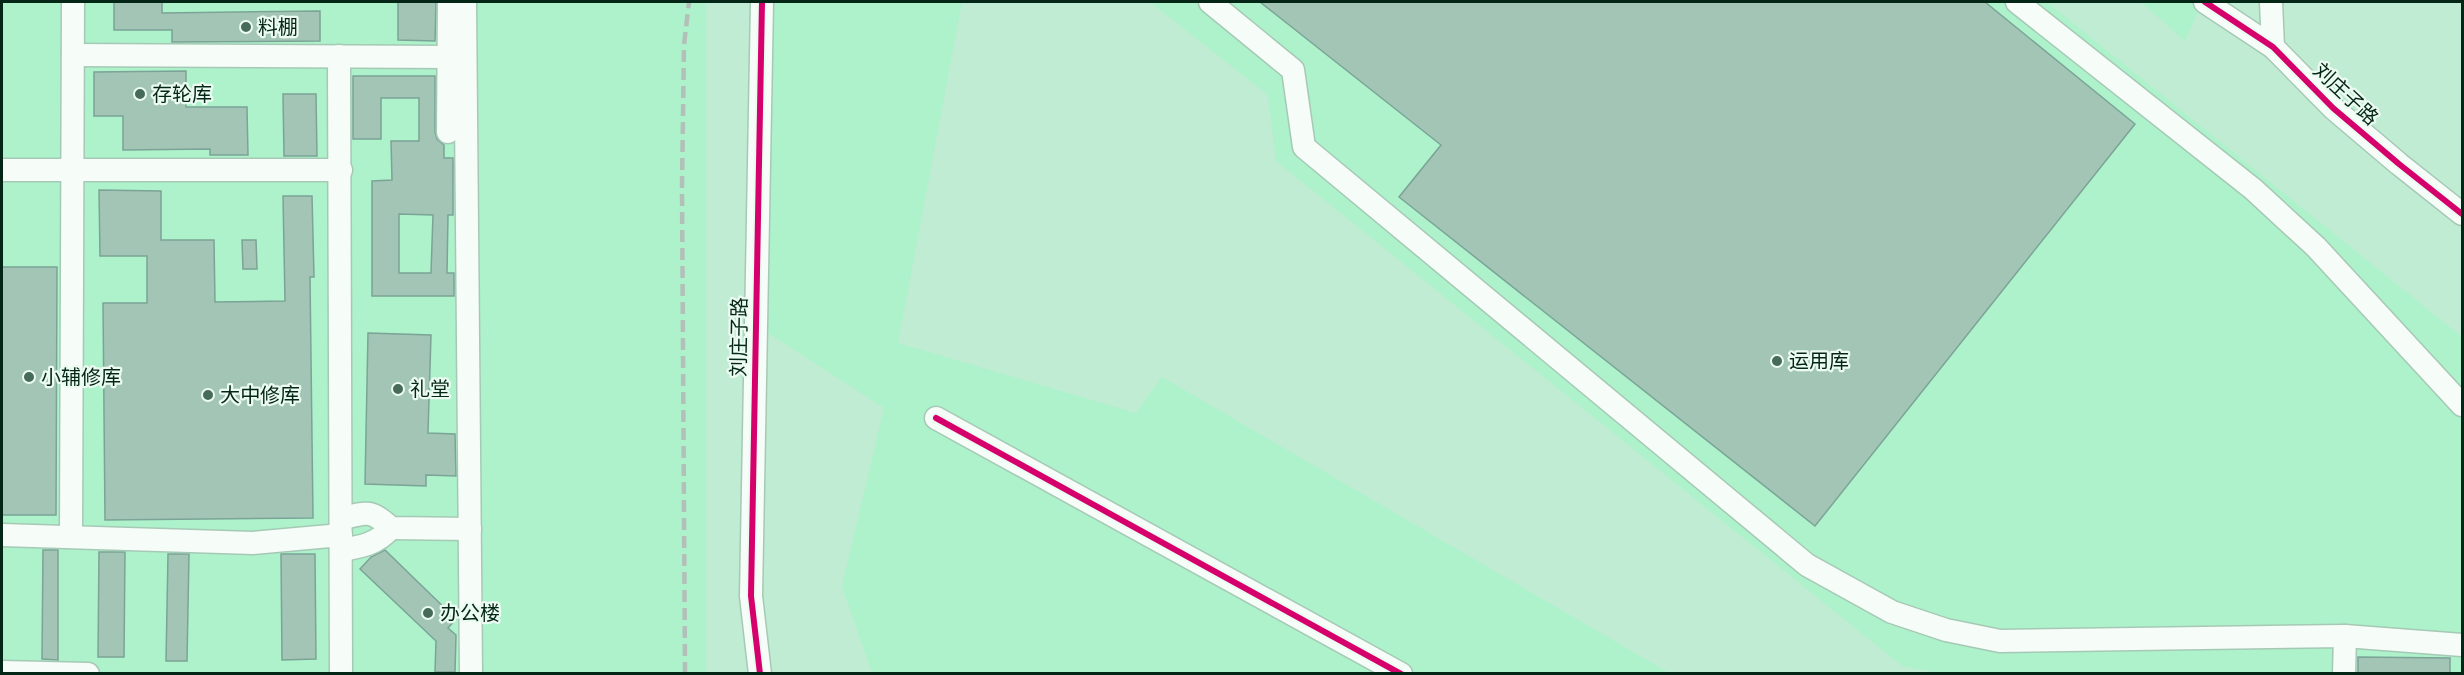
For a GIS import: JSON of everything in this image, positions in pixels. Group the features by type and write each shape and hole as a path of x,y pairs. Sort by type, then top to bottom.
{"street":[{"path":"71,536 73,2"},
{"path":"448,132 449,2"},
{"path":"465,2 471,674"},
{"name":"刘庄子路","path":"760,674 751,596 762,2"},
{"path":"1210,2 1293,69 1304,147 1807,565 1892,612 1946,630 2000,641 2344,636 2463,645"},
{"path":"2017,2 2253,189 2316,247 2463,405"},
{"name":"刘庄子路","path":"2205,2 2273,47 2333,108 2399,164 2463,213"},
{"path":"2271,2 2273,47"},
{"path":"73,55 449,57"},
{"path":"339,56 341,674"},
{"path":"2,170 341,170"},
{"path":"936,418 1401,674"},
{"path":"341,535 368,512 379,517 391,528 470,529"},
{"path":"2,535 254,543 341,535 366,546 382,538 391,528"},
{"path":"2344,636 2344,674"},
{"path":"2,672 88,674"}],"shaded area":[{"path":"2,2 706,2 706,673 2,673"},
{"path":"750,2 962,2 898,343 1136,413 1162,377 1669,673 872,673 842,586 884,408 748,320"},
{"path":"1150,2 2047,2 2462,337 2462,673 1944,674 1902,666 1276,161 1268,95"},
{"path":"2141,2 2202,2 2185,41"}],"building":[{"name":"料棚","path":"114,2 162,2 162,13 320,11 320,41 172,42 172,30 114,30"},
{"path":"398,2 436,2 435,41 398,40"},
{"name":"运用库","path":"1260,2 1985,2 2135,124 1815,526 1399,197 1441,145"},
{"name":"存轮库","path":"186,71 186,107 247,107 248,155 210,155 210,149 123,150 123,116 94,116 94,72"},
{"path":"353,76 435,76 435,132 437,139 444,145 444,158 453,158 453,215 448,215 447,273 454,273 454,296 372,296 372,181 392,180 391,141 419,141 419,98 381,98 381,139 353,139","holes":["399,214 433,215 431,273 399,273"]},
{"path":"283,94 316,94 317,156 284,156"},
{"name":"大中修库","path":"99,190 161,191 161,240 214,240 215,302 285,301 283,196 312,196 314,277 310,277 313,518 105,520 103,303 147,303 147,256 100,256"},
{"path":"242,240 256,240 257,269 243,269"},
{"name":"小辅修库","path":"2,267 57,267 56,515 2,515"},
{"name":"礼堂","path":"368,333 431,335 428,433 455,434 456,476 426,475 426,486 365,484"},
{"path":"43,550 58,550 58,660 42,659"},
{"name":"办公楼","path":"385,550 456,619 448,628 456,635 455,672 435,672 436,641 360,569 371,557"},
{"path":"99,552 125,552 124,657 98,657"},
{"path":"168,554 189,554 187,661 166,661"},
{"path":"281,554 315,554 316,659 282,660"},
{"path":"2358,657 2450,658 2450,674 2358,674"}],"railway":[{"path":"685,674 682,187 684,45 689,2"}],"cycle path":[{"path":"760,674 751,596 762,2"},
{"path":"2205,2 2273,47 2333,108 2462,214"},
{"path":"936,418 1401,674"}],"place":[{"name":"料棚","path":"246,27"},
{"name":"存轮库","path":"140,94"},
{"name":"运用库","path":"1777,361"},
{"name":"小辅修库","path":"29,377"},
{"name":"礼堂","path":"398,389"},
{"name":"大中修库","path":"208,395"},
{"name":"办公楼","path":"428,613"}]}
